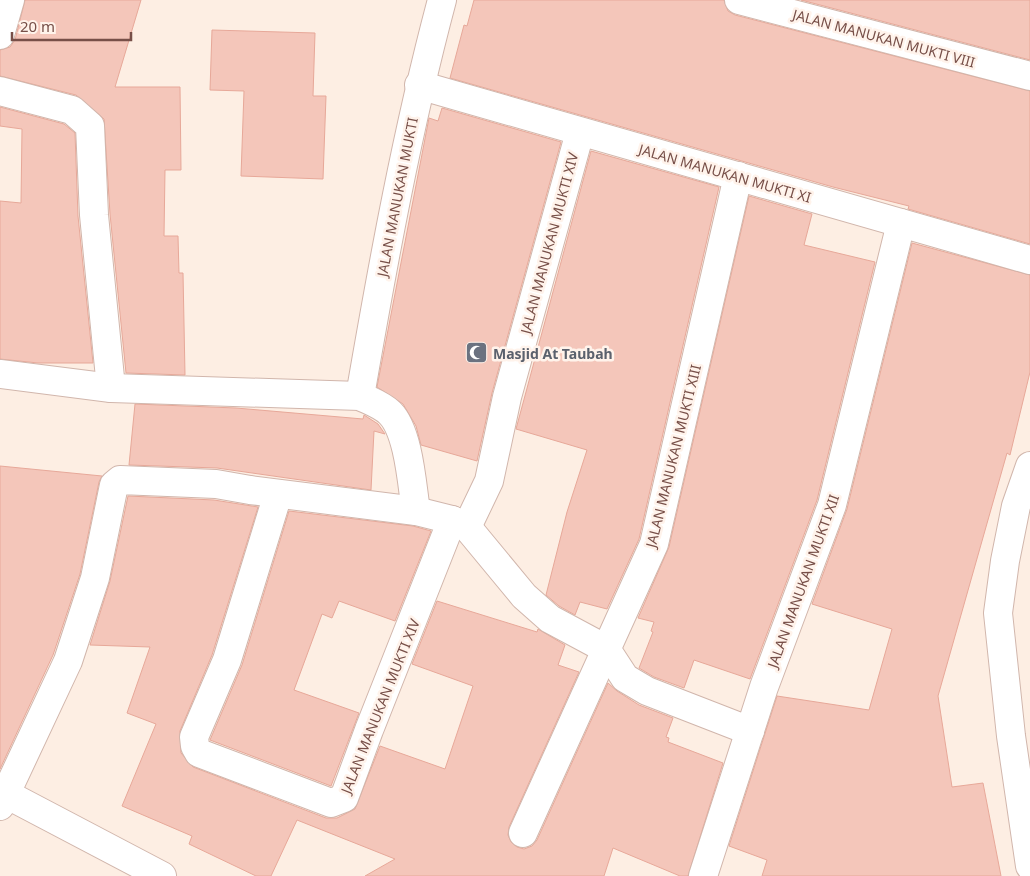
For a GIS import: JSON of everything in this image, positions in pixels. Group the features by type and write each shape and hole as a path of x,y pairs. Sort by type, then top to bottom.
{"street":[{"path":"0,35 10,0"},
{"name":"JALAN MANUKAN MUKTI","path":"360,396 380,276 419,85 442,0"},
{"name":"JALAN MANUKAN MUKTI VIII","path":"739,0 1030,76"},
{"name":"JALAN MANUKAN MUKTI XI","path":"419,85 1030,260"},
{"path":"0,91 72,110 90,126 94,215 111,388"},
{"name":"JALAN MANUKAN MUKTI XIV","path":"278,494 226,660 194,737 195,746 199,753 331,803 344,798 369,730 460,523 489,481 507,397 580,132"},
{"name":"JALAN MANUKAN MUKTI XIII","path":"523,833 654,544 738,176"},
{"name":"JALAN MANUKAN MUKTI XII","path":"704,876 750,731 832,504 901,223"},
{"path":"0,374 111,388 360,396 382,407 392,415 408,454 416,511"},
{"path":"1030,466 1016,506 1004,561 998,613 1020,735 1030,866"},
{"path":"162,876 3,800 68,661 95,578 114,485 120,480 216,484 278,494 416,511 460,523 530,602 550,619 606,649 625,678 646,691 750,731"}],"building":[{"path":"25,0 141,0 115,87 180,87 181,170 165,170 164,236 178,236 179,273 183,273 185,375 126,373 110,214 104,119 76,95 0,76 0,50 10,47 15,40"},
{"path":"474,0 724,0 728,11 735,15 1030,91 1030,244 908,209 909,206 833,187 450,78 464,25 467,26"},
{"path":"801,0 1030,0 1030,60"},
{"path":"212,30 315,33 313,96 326,96 323,179 241,176 244,91 210,90"},
{"path":"0,107 64,124 75,133 78,216 93,363 38,363 0,359 0,201 21,203 22,129 0,126"},
{"path":"442,108 561,142 492,393 477,461 421,445 416,426 403,404 377,387 429,118 438,121"},
{"path":"591,151 719,187 639,539 607,609 580,602 575,615 559,606 546,595 567,512 587,450 516,429"},
{"path":"749,196 812,214 804,245 875,262 817,500 750,679 694,660 684,688 654,677 639,668 653,632 651,631 654,622 638,618 669,547"},
{"path":"912,243 1030,275 1030,372 1010,455 1007,453 938,696 952,787 983,783 1001,876 762,876 767,860 729,846 777,696 869,710 892,629 812,604 847,509"},
{"path":"135,404 236,408 363,419 364,415 378,424 385,434 374,431 371,490 217,468 129,465"},
{"path":"0,466 102,476 99,482 80,574 53,655 0,769"},
{"path":"128,496 214,500 258,507 212,655 180,731 181,753 193,767 326,818 337,818 355,809 380,746 445,769 473,686 412,664 437,601 537,632 538,629 565,645 558,665 579,672 509,827 508,835 511,842 517,847 524,849 532,846 537,840 608,683 639,705 673,718 666,737 669,738 668,742 723,763 688,876 680,876 613,848 604,876 365,876 395,859 297,820 271,876 256,876 189,844 192,836 122,806 156,724 127,713 150,647 90,645 110,581"},
{"path":"289,511 413,526 431,531 395,621 339,601 332,618 322,614 294,690 359,713 331,786 210,740 242,665"}],"place":[{"name":"Masjid At Taubah","path":"477,353"}]}
